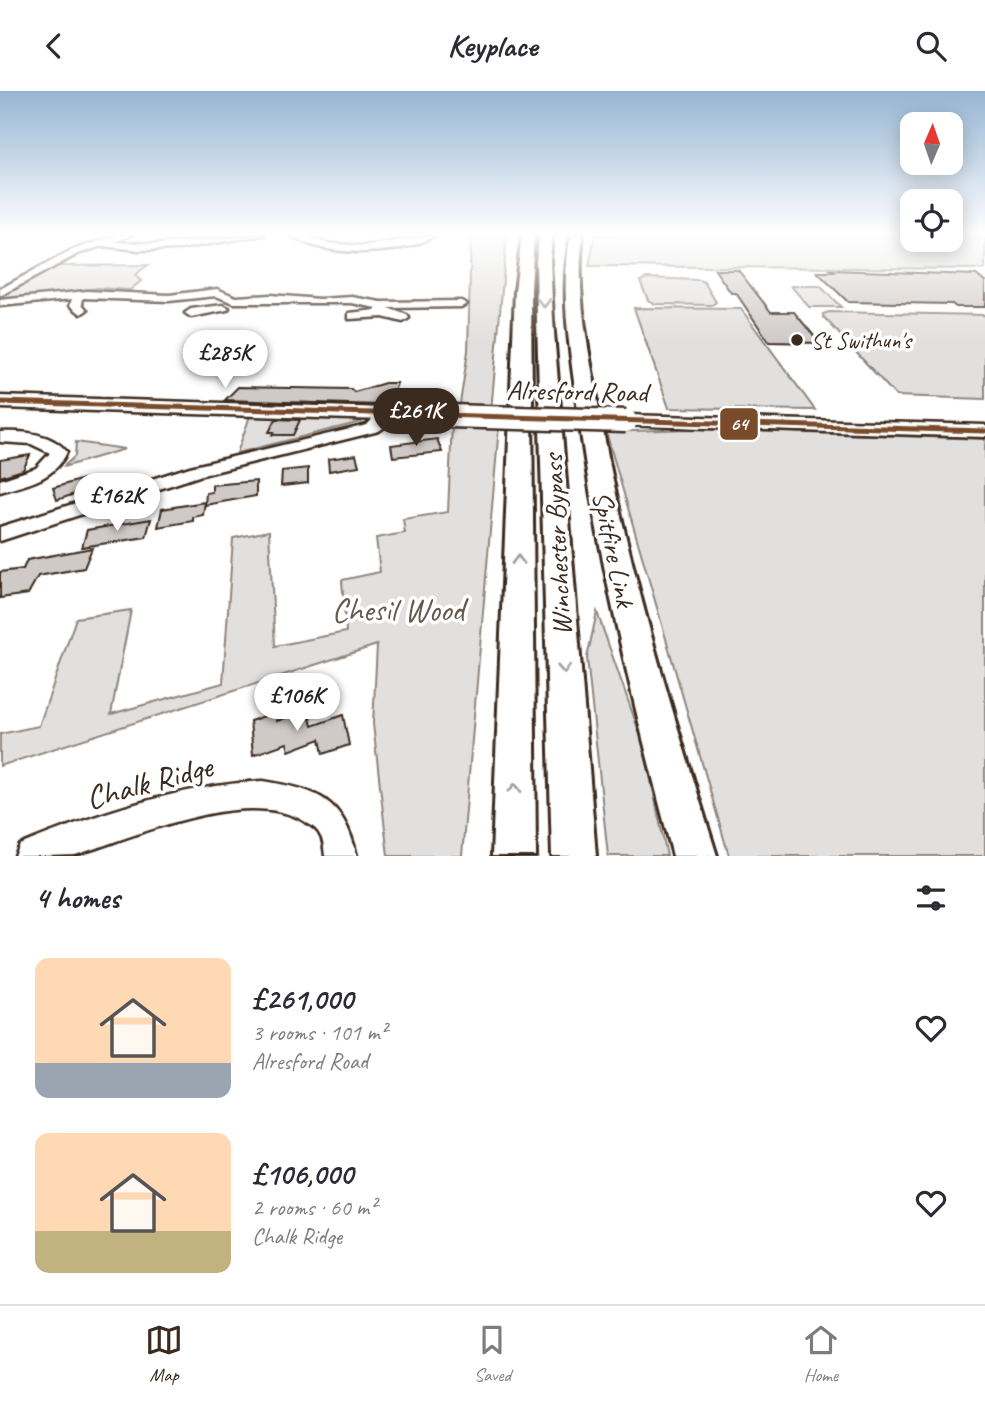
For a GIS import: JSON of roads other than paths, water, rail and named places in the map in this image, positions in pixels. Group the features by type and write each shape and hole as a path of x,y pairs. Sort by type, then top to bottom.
{"highway":[{"name":"Winchester Bypass","path":"514,856 525,271"},
{"name":"Winchester Bypass","path":"543,271 574,856"},
{"name":"Spitfire Link","path":"573,271 572,282 595,461 633,634 695,856"}],"main road":[{"name":"Alresford Road","path":"0,402 985,431"}],"street":[{"path":"0,293 40,271"},
{"path":"0,283 18,283"},
{"path":"217,292 231,286"},
{"path":"0,303 75,305 169,298 192,290 217,292 234,300 270,298 320,302 347,291 403,318"},
{"path":"191,313 223,308 234,300"},
{"path":"353,316 382,309 461,303"},
{"path":"223,308 238,313"},
{"path":"0,534 196,471 373,428 385,414"},
{"path":"0,437 38,441 55,447 59,452 56,460 43,473 0,486"},
{"name":"Chalk Ridge","path":"31,856 188,803 233,795 268,797 312,807 327,818 335,832 341,856"}],"place":[{"name":"St Swithun's","path":"797,340"}],"park label":[{"name":"Chesil Wood","path":"398,610"}]}
